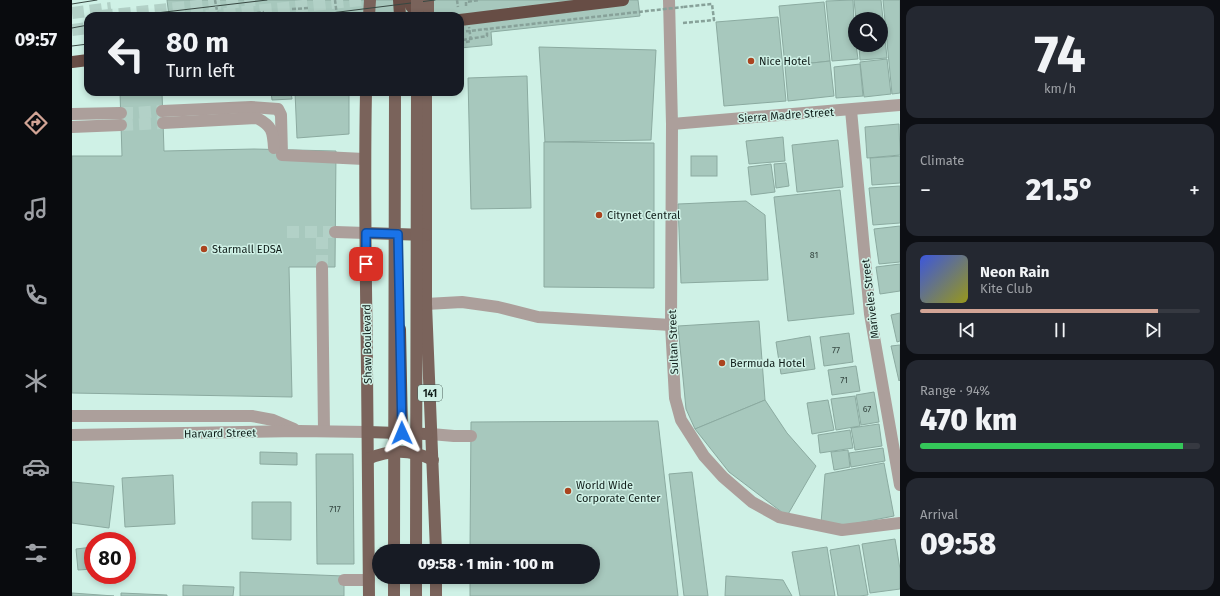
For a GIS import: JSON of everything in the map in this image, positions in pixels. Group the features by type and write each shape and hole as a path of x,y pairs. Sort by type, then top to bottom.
{"highway":[{"path":"399,0 400,12"},
{"path":"408,0 415,12"},
{"path":"465,23 623,0"},
{"path":"72,62 84,60"},
{"path":"399,96 398,234 402,433"}],"main road":[{"path":"369,12 370,0"},
{"path":"395,0 395,12"},
{"path":"417,0 418,12"},
{"path":"428,0 428,12"},
{"name":"Shaw Boulevard","path":"366,96 364,159 368,432 367,530 369,596"},
{"path":"394,544 395,96"},
{"name":"141","path":"416,544 417,96"},
{"name":"141","path":"426,96 426,304 436,544"},
{"path":"366,233 426,235"},
{"path":"368,432 431,434"},
{"path":"402,433 403,451"},
{"path":"368,459 384,453 403,451 417,453 432,460"},
{"path":"394,584 394,596"},
{"path":"416,584 416,596"},
{"path":"436,584 436,596"}],"street":[{"name":"Sultan Street","path":"669,0 672,124 671,325 676,398 681,420 704,456 723,477 752,502 779,516 842,530 900,523"},
{"name":"Sierra Madre Street","path":"672,124 900,105"},
{"path":"162,111 251,107 278,109 280,115 282,155 364,159"},
{"name":"Mariveles Street","path":"851,110 870,314 900,486"},
{"path":"72,114 121,119 72,127"},
{"path":"163,124 257,118 267,123 273,132 274,155 276,160 282,162 305,162 320,157"},
{"path":"335,232 366,233"},
{"path":"322,267 324,431"},
{"path":"426,304 462,302 498,307 538,317 671,325"},
{"path":"72,416 252,416 273,420 299,431"},
{"name":"Harvard Street","path":"72,435 299,431 368,432"},
{"path":"431,434 471,436"},
{"path":"344,580 369,580"}],"path":[{"path":"216,0 218,12"},
{"path":"335,0 336,12"},
{"path":"464,32 712,4 714,20 670,24"},
{"path":"292,9 310,8"},
{"path":"464,42 471,41 470,31 465,23"}],"building":[{"path":"167,0 638,0 640,16 491,32 492,45 464,48 464,12 168,12"},
{"path":"853,0 854,12 848,12 848,52 857,52 858,59 832,61 826,1"},
{"path":"854,0 881,0 882,12 855,12"},
{"path":"883,0 900,0 900,93 892,94 888,52 888,12 884,12"},
{"path":"824,2 830,61 785,66 779,6"},
{"name":"Nice Hotel","path":"778,17 786,101 724,106 716,22"},
{"path":"539,47 656,50 651,140 545,142"},
{"path":"859,52 886,52 887,58 860,60"},
{"path":"887,59 891,94 864,97 860,62"},
{"path":"830,61 834,96 788,101 785,66"},
{"path":"860,64 863,96 836,98 834,67"},
{"path":"527,76 531,208 471,209 468,78"},
{"name":"Starmall EDSA","path":"120,96 162,96 164,151 254,149 336,151 335,267 289,267 292,397 72,393 72,156 122,156"},
{"path":"272,96 292,96 292,99 272,100"},
{"path":"295,96 349,96 349,134 297,138"},
{"path":"899,124 900,155 867,158 865,127"},
{"path":"783,137 785,161 749,164 746,141"},
{"path":"838,140 843,187 797,192 792,145"},
{"name":"Citynet Central","path":"544,142 654,143 654,288 544,287"},
{"path":"691,156 717,156 717,176 691,176"},
{"path":"900,156 900,183 872,185 870,158"},
{"path":"786,163 789,186 776,188 774,164"},
{"path":"771,164 775,192 751,195 748,167"},
{"path":"900,186 900,223 873,225 869,188"},
{"path":"840,190 854,314 788,321 774,197"},
{"path":"746,201 765,215 768,280 681,283 678,204"},
{"path":"900,226 900,262 879,264 874,229"},
{"path":"900,264 900,291 880,294 876,267"},
{"path":"900,313 900,341 897,342 891,315"},
{"name":"Bermuda Hotel","path":"759,321 765,400 695,429 686,409 678,326"},
{"path":"849,333 853,362 824,366 820,337"},
{"path":"810,336 815,369 781,374 776,342"},
{"path":"900,345 900,380 899,381 891,346"},
{"path":"856,366 860,391 832,395 828,370"},
{"path":"874,392 879,422 861,425 856,395"},
{"path":"855,396 860,426 836,430 831,399"},
{"name":"Bermuda Hotel","path":"765,400 787,433 816,466 787,516 729,472 695,429"},
{"path":"828,400 834,430 812,434 807,403"},
{"name":"World Wide Corporate Center","path":"658,421 678,596 470,596 470,584 600,584 600,544 470,544 471,422"},
{"path":"879,424 882,446 855,450 851,428"},
{"path":"850,430 853,448 820,453 818,435"},
{"path":"883,448 885,461 851,467 849,453"},
{"path":"848,450 850,467 834,470 831,452"},
{"path":"260,452 297,453 297,465 260,464"},
{"path":"316,454 353,454 354,564 317,564"},
{"path":"884,463 894,516 848,525 821,523 825,474"},
{"path":"692,472 708,596 684,596 669,474"},
{"path":"173,475 175,524 125,527 122,478"},
{"path":"72,482 114,486 109,528 72,523"},
{"path":"252,502 291,502 291,540 252,539"},
{"path":"895,539 900,569 900,589 870,593 862,544"},
{"path":"859,545 868,595 838,596 830,550"},
{"path":"827,547 835,596 800,596 792,552"},
{"path":"84,548 84,570 78,570 76,549"},
{"path":"240,572 344,576 344,596 240,596"},
{"path":"726,576 783,580 792,596 725,596"},
{"path":"183,585 234,587 233,596 183,596"},
{"path":"72,593 114,596 72,596"},
{"path":"121,593 167,595 167,596 121,596"}],"tunnel":[{"path":"140,12 255,0"},
{"path":"245,12 361,0"},
{"path":"72,13 111,8"},
{"path":"72,30 84,28"},
{"path":"121,113 162,111"},
{"path":"121,125 163,123"},
{"path":"322,231 322,267"},
{"path":"287,232 335,232"}],"tram line":[{"path":"72,4 97,0"},
{"path":"165,12 267,0"},
{"path":"339,12 435,0"},
{"path":"72,28 84,26"},
{"path":"72,46 84,44"}],"place":[{"name":"Nice Hotel","path":"751,61"},
{"name":"Citynet Central","path":"599,215"},
{"name":"Starmall EDSA","path":"204,249"},
{"name":"Bermuda Hotel","path":"722,363"},
{"name":"World Wide Corporate Center","path":"568,491"}],"route":[{"path":"366,264 366,233 398,234 402,433"}]}
